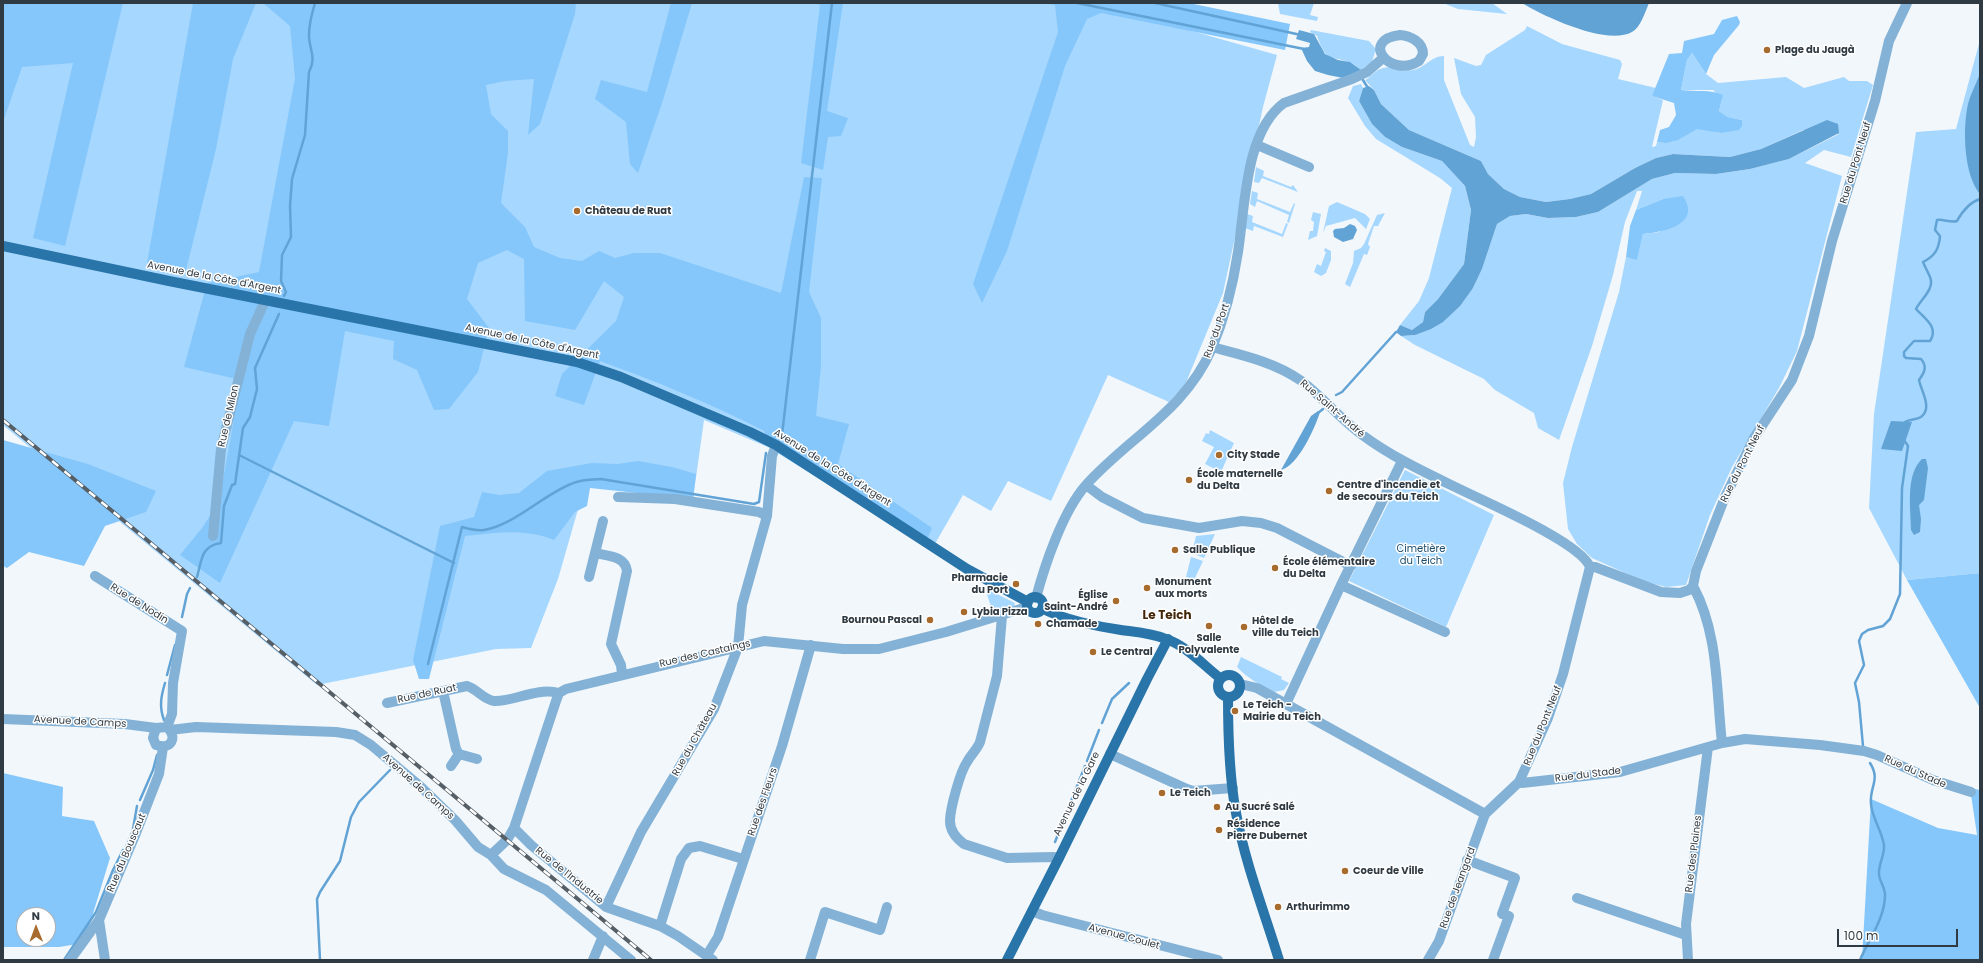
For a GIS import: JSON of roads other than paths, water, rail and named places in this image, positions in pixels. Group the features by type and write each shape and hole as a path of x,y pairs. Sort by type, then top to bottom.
{"main road":[{"name":"Avenue de la Côte d'Argent","path":"3,246 265,301 590,366 621,377 743,429 776,445 955,561 1030,602"},
{"path":"1030,602 1030,611 1034,613 1039,612 1042,608 1055,614 1097,625 1168,639 1188,651 1220,678"},
{"name":"Avenue de la Gare","path":"1007,960 1168,639"},
{"path":"1220,678 1230,674 1236,678 1240,684 1237,693 1228,697"},
{"path":"1220,678 1218,688 1222,694 1228,697"},
{"path":"1228,697 1233,788 1242,842 1279,960"}],"street":[{"name":"Rue du Pont Neuf","path":"1693,586 1696,571 1724,497 1754,438 1792,380 1809,336 1832,241 1875,101 1889,40 1908,3"},
{"name":"Rue du Port","path":"1030,602 1060,530 1086,485 1173,406 1199,374 1212,347 1226,309 1238,251 1243,209 1257,145 1266,120 1284,103 1352,79 1367,72 1383,58"},
{"path":"1257,145 1309,167"},
{"name":"Rue de Milon","path":"213,536 221,449 250,334 265,301"},
{"name":"Rue Saint-André","path":"1212,347 1255,359 1294,376 1362,435 1402,460 1549,533 1581,554 1588,562 1590,567"},
{"name":"Rue du Château","path":"606,907 641,832 714,709 738,646 742,605 767,516 772,456 776,445"},
{"path":"1286,704 1341,585 1402,460"},
{"path":"1086,485 1108,501 1143,518 1199,528 1242,521 1261,523 1277,528 1351,566"},
{"path":"618,497 675,499 759,512 767,516"},
{"path":"590,577 603,521"},
{"path":"595,553 620,559 626,566 627,571 611,644 621,665 622,674"},
{"name":"Rue du Pont Neuf","path":"1519,782 1545,725 1563,674 1590,567"},
{"path":"1590,567 1595,567 1661,592 1680,593 1689,590 1693,586 1700,599 1714,656 1722,743"},
{"name":"Rue de Nodin","path":"95,576 182,631 173,683 172,714 169,728"},
{"path":"1341,585 1445,632"},
{"name":"Rue des Castaings","path":"559,693 572,686 764,641 843,649 879,649 1002,616 1030,602"},
{"path":"1002,616 995,688 980,742 966,763 958,785 951,813 951,828 959,840 964,844 1006,858 1059,858"},
{"name":"Rue des Fleurs","path":"710,957 782,746 811,645"},
{"path":"1240,684 1256,688 1485,814 1519,782"},
{"name":"Rue de Ruat","path":"387,703 467,686 496,701 539,692 551,691 559,693"},
{"path":"443,691 454,743 459,754"},
{"path":"491,855 507,840 514,828 559,693"},
{"name":"Avenue de Camps","path":"3,719 125,724 156,728"},
{"path":"172,741 172,734 169,728 156,728 153,738 156,745 163,747 196,727"},
{"name":"Avenue de Camps","path":"169,728 196,727 336,732 355,735 371,745 420,786 463,829 478,847 491,855 504,869 546,890 631,960"},
{"name":"Rue du Stade","path":"1519,782 1568,779 1620,772 1722,743 1745,739 1772,740 1864,751 1877,755 1933,780 1971,792"},
{"name":"Rue du Bouscaut","path":"70,960 99,920 159,774 163,747"},
{"name":"Rue des Plaines","path":"1688,960 1686,935 1691,869 1708,747"},
{"path":"459,754 477,759"},
{"path":"451,766 459,754"},
{"path":"1110,754 1193,791 1233,788"},
{"name":"Rue de Jeangard","path":"1428,960 1439,941 1467,860 1485,814"},
{"name":"Rue de l'Industrie","path":"514,828 531,845 606,907 660,926 710,957"},
{"path":"660,926 681,858 689,848 700,846 743,859"},
{"path":"1467,860 1515,878 1502,914 1509,916 1493,960"},
{"path":"1577,898 1686,935"},
{"path":"810,960 825,912 880,930 887,907"},
{"name":"Avenue Coulet","path":"1032,910 1056,919 1218,960"},
{"path":"99,920 105,960"},
{"path":"593,960 603,936"}],"waterway":[{"path":"284,296 286,292 281,281 282,255 291,237 290,206 292,179 305,135 309,72 313,58 309,40 309,31 315,3"},
{"path":"782,435 832,3"},
{"path":"1077,3 1304,49"},
{"path":"1155,3 1301,35"},
{"path":"1361,77 1368,88"},
{"path":"1905,422 1921,417 1926,409 1925,399 1919,380 1925,367 1921,359 1906,358 1904,356 1904,352 1914,341 1930,341 1932,336 1932,327 1916,309 1931,286 1930,277 1923,262 1936,252 1939,245 1940,236 1935,230 1937,220 1952,222 1957,221 1961,214 1973,202 1980,199"},
{"path":"197,577 203,554 210,547 221,543 224,506 232,485 235,484 243,428 250,417 257,389 255,368 279,314"},
{"path":"1336,395 1342,392 1396,332 1398,332"},
{"path":"1318,413 1323,409"},
{"path":"1863,746 1859,702 1855,683 1864,665 1859,641 1862,634 1868,630 1883,626 1890,619 1900,594 1902,488 1908,446 1904,440"},
{"path":"428,664 462,527 473,530 484,530 495,527 517,516 560,489 582,480 601,479 754,504 759,502 766,453"},
{"path":"239,455 454,563"},
{"path":"182,617 187,594 190,588"},
{"path":"167,675 175,645"},
{"path":"164,720 161,711 161,702 165,683"},
{"path":"1102,723 1112,699 1129,683"},
{"path":"1087,761 1099,730"},
{"path":"140,800 153,770 157,755"},
{"path":"1860,960 1876,928 1882,912 1885,895 1879,875 1884,845 1871,804 1875,774 1870,763"},
{"path":"1055,842 1085,766"},
{"path":"320,960 317,899 340,861 351,817 359,802 390,770"},
{"path":"133,829 137,806"},
{"path":"64,960 96,912 123,850"}],"railway":[{"path":"3,420 651,960"}],"place":[{"name":"Plage du Jaugà","path":"1767,50"},
{"name":"Château de Ruat","path":"577,211"},
{"name":"City Stade","path":"1219,455"},
{"name":"École maternelle du Delta","path":"1189,480"},
{"name":"Centre d'incendie et de secours du Teich","path":"1329,491"},
{"name":"Salle Publique","path":"1175,550"},
{"name":"École élémentaire du Delta","path":"1275,568"},
{"name":"Pharmacie du Port","path":"1016,584"},
{"name":"Monument aux morts","path":"1147,588"},
{"name":"Église Saint-André","path":"1116,601"},
{"name":"Lybia Pizza","path":"964,612"},
{"name":"Bournou Pascal","path":"930,620"},
{"name":"Chamade","path":"1038,624"},
{"name":"Salle Polyvalente","path":"1209,626"},
{"name":"Hôtel de ville du Teich","path":"1244,627"},
{"name":"Le Central","path":"1093,652"},
{"name":"Le Teich - Mairie du Teich","path":"1235,711"},
{"name":"Le Teich","path":"1162,793"},
{"name":"Au Sucré Salé","path":"1217,807"},
{"name":"Résidence Pierre Dubernet","path":"1219,830"},
{"name":"Coeur de Ville","path":"1345,871"},
{"name":"Arthurimmo","path":"1278,907"}],"district":[{"name":"Le Teich","path":"1167,616"}],"park label":[{"name":"Cimetière du Teich","path":"1421,554"}]}
